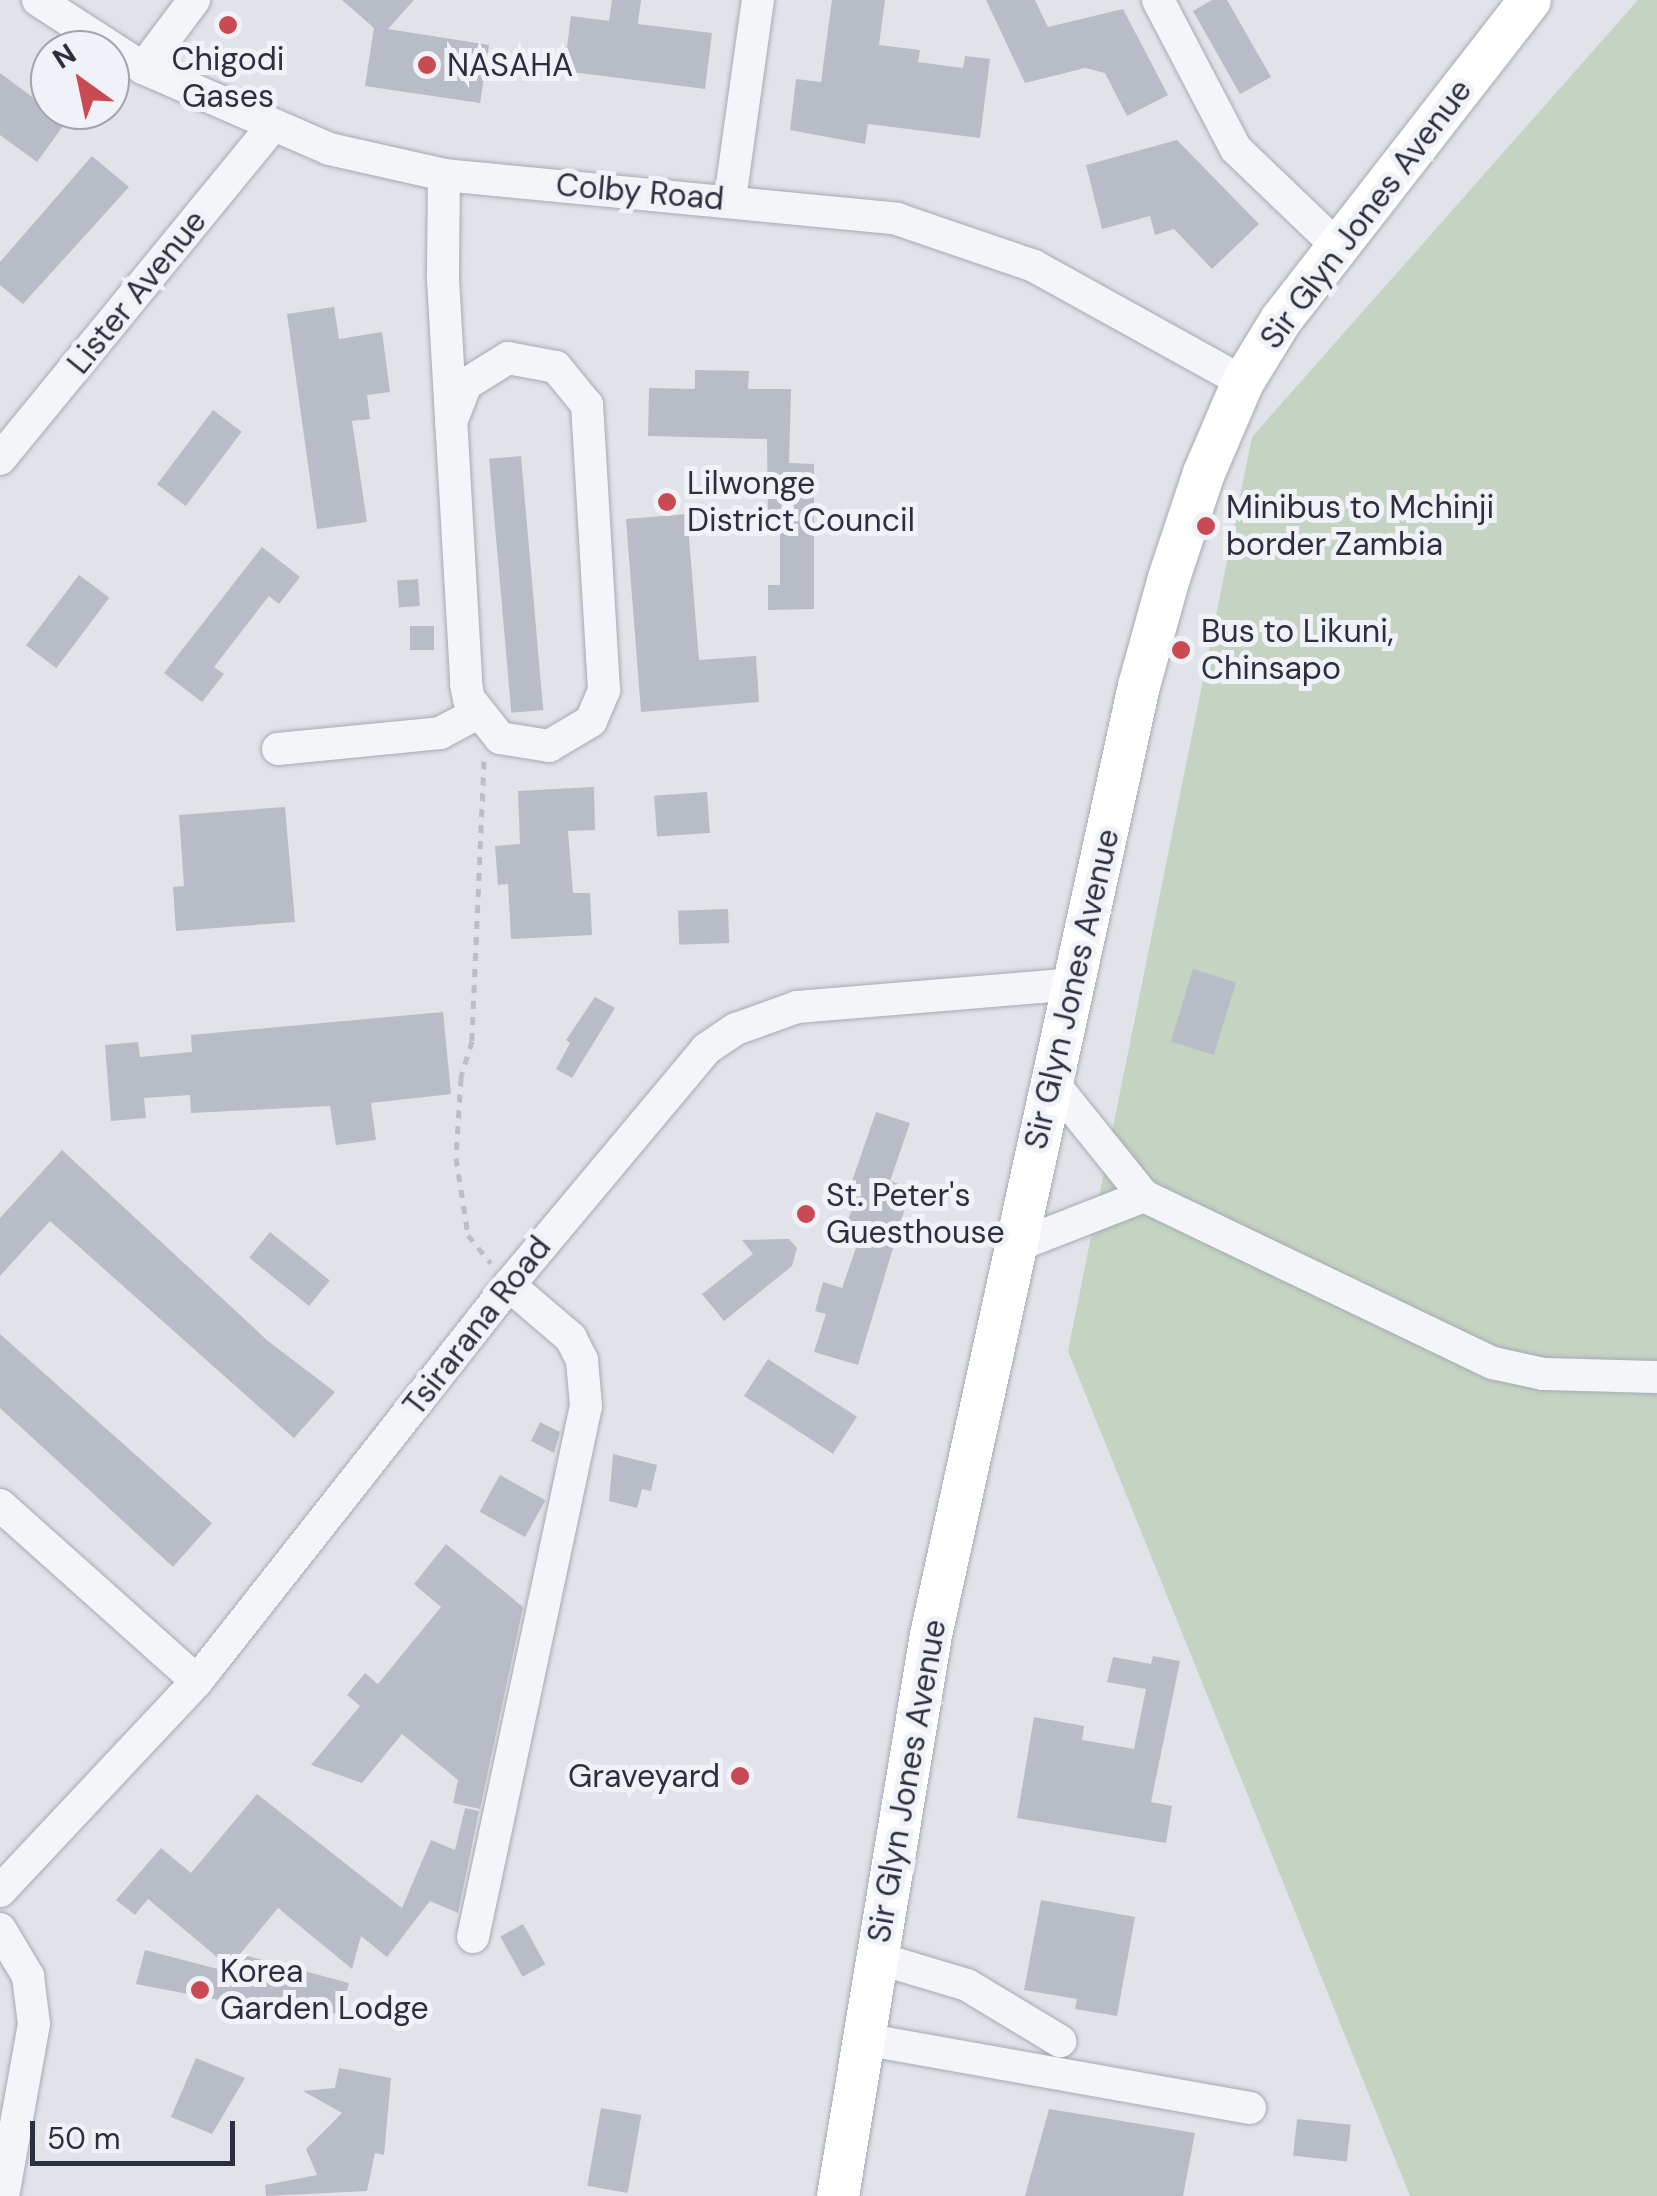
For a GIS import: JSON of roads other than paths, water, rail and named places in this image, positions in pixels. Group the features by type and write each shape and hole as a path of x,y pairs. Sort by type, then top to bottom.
{"main road":[{"name":"Sir Glyn Jones Avenue","path":"838,2196 931,1635 1013,1247 1076,984 1139,686 1204,474 1243,382 1334,244 1530,0"}],"street":[{"name":"Colby Road","path":"38,0 144,68 329,149 444,175 861,212 986,246 1243,382"},
{"path":"144,68 194,0"},
{"path":"730,200 758,0"},
{"path":"1158,0 1236,149 1334,244"},
{"name":"Lister Avenue","path":"0,458 273,126"},
{"path":"444,175 451,422 466,684 481,721 515,744 549,746 579,732 599,706 606,673 590,422 570,377 525,357 478,372 457,398 451,422"},
{"path":"278,749 440,733 481,721"},
{"name":"Tsirarana Road","path":"0,1891 198,1681 680,1074 736,1029 797,1007 1076,984"},
{"path":"1053,1083 1144,1196 1493,1363 1543,1374 1657,1378"},
{"path":"1013,1247 1144,1196"},
{"path":"473,1937 586,1406 582,1360 571,1338 509,1285"},
{"path":"0,1506 198,1681"},
{"path":"0,1929 28,1976 34,2024 3,2196"},
{"path":"876,1958 968,1986 1060,2040"},
{"path":"863,2039 1250,2108"}],"place":[{"name":"Chigodi Gases","path":"228,25"},
{"name":"NASAHA","path":"427,65"},
{"name":"Lilwonge District Council","path":"667,502"},
{"name":"Minibus to Mchinji border Zambia","path":"1206,526"},
{"name":"Bus to Likuni, Chinsapo","path":"1181,650"},
{"name":"St. Peter's Guesthouse","path":"806,1214"},
{"name":"Graveyard","path":"740,1776"},
{"name":"Korea Garden Lodge","path":"200,1990"}]}
